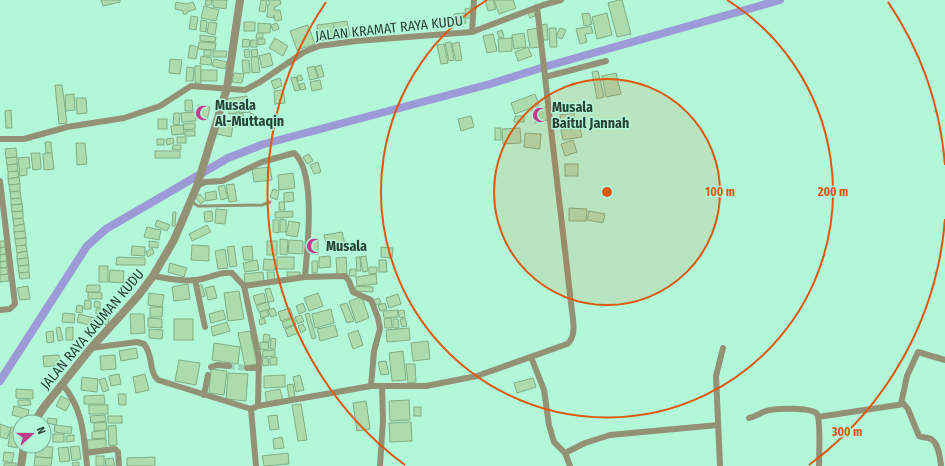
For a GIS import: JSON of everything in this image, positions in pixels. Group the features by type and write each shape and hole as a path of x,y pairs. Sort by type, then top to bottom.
{"street":[{"path":"227,88 240,0"},
{"path":"472,32 474,0"},
{"name":"JALAN KRAMAT RAYA KUDU","path":"0,139 24,139 67,127 124,118 160,106 191,86 245,90 304,52 319,46 356,41 472,32 541,4 561,0"},
{"path":"91,348 137,342 144,344 150,355 154,377 158,380 251,409 258,406 371,386 426,386 477,376 562,346 571,341 574,332 564,232 542,60 541,4"},
{"path":"545,74 606,61"},
{"name":"JALAN RAYA KAUMAN KUDU","path":"40,414 91,348 127,310 153,276 174,240 197,186 227,88"},
{"path":"197,186 205,182 222,181 246,168 294,153 300,158 308,194 310,214 305,278"},
{"path":"0,181 15,304 10,309 0,310"},
{"path":"153,276 182,281 195,280 225,272 232,273 244,286 258,350 258,406"},
{"path":"244,286 305,278 345,276 349,281 353,292 371,300 380,329 374,351 371,386"},
{"path":"195,280 205,327"},
{"path":"720,466 716,376 723,348"},
{"path":"901,404 907,376 918,352 945,360"},
{"path":"531,357 544,390 549,425 554,442 565,453 570,466"},
{"path":"211,366 229,366"},
{"path":"247,368 259,368"},
{"path":"204,395 208,375"},
{"path":"62,384 72,396 77,406 82,426 87,466"},
{"path":"380,466 383,420 382,386"},
{"path":"818,417 901,404 907,407 919,436 930,439 934,442 938,450 941,466"},
{"path":"251,409 256,466"},
{"path":"749,418 767,410 809,410 815,412 818,417 819,466"},
{"path":"565,453 585,443 610,435 718,425"},
{"path":"86,453 115,450 118,452 119,466"},
{"path":"21,466 23,454"}],"lane":[{"path":"190,201 198,206 262,205 270,202"}],"building":[{"path":"101,0 120,0 120,2 103,6"},
{"path":"206,0 212,0 211,5 205,5"},
{"path":"213,0 227,0 226,9 213,7"},
{"path":"261,0 267,0 265,12 259,11"},
{"path":"268,0 280,0 281,4 275,7 274,10 280,10 282,20 275,21 274,15 274,18 267,17 268,4 270,4"},
{"path":"485,0 493,0 496,9 488,11"},
{"path":"494,0 513,0 516,8 499,14"},
{"path":"622,0 631,34 617,37 608,3"},
{"path":"176,2 186,4 193,2 196,9 187,12 187,14 183,14 183,11 175,9"},
{"path":"204,6 219,10 216,21 201,18"},
{"path":"470,8 471,18 466,18 465,9"},
{"path":"533,11 535,16 530,18 528,13"},
{"path":"464,13 466,23 455,24 454,14"},
{"path":"589,13 592,24 584,26 582,14"},
{"path":"607,13 612,35 597,39 592,17"},
{"path":"191,16 198,17 196,30 189,29"},
{"path":"201,20 207,21 206,32 200,31"},
{"path":"347,21 350,36 336,38 333,23"},
{"path":"209,22 217,23 215,35 207,33"},
{"path":"244,22 255,22 255,31 244,31"},
{"path":"258,23 271,24 270,33 258,33"},
{"path":"277,23 279,29 273,31 271,25"},
{"path":"333,23 336,38 319,41 317,25"},
{"path":"547,24 548,40 543,40 541,25"},
{"path":"308,25 315,44 297,50 290,31"},
{"path":"591,26 593,33 585,34 587,42 580,44 576,29"},
{"path":"537,28 540,47 530,48 527,30"},
{"path":"549,28 556,28 557,47 550,47"},
{"path":"560,28 566,30 562,39 556,37"},
{"path":"502,30 504,37 499,38 497,32"},
{"path":"257,33 263,33 263,38 256,38"},
{"path":"524,33 526,47 514,49 512,35"},
{"path":"493,34 497,51 487,53 483,36"},
{"path":"200,35 216,37 215,42 200,41"},
{"path":"275,38 288,46 283,56 269,48"},
{"path":"512,38 512,51 499,52 498,39"},
{"path":"243,39 250,40 249,47 242,47"},
{"path":"257,39 265,39 265,44 258,45"},
{"path":"251,40 257,40 257,47 250,47"},
{"path":"199,42 216,43 215,50 198,49"},
{"path":"451,42 454,60 449,61 445,43"},
{"path":"459,42 462,60 456,61 452,44"},
{"path":"444,44 448,63 441,64 437,45"},
{"path":"190,45 198,47 196,59 188,58"},
{"path":"528,47 532,56 518,61 515,52"},
{"path":"249,49 250,57 245,58 244,50"},
{"path":"257,49 258,56 252,57 251,50"},
{"path":"204,50 211,50 211,56 204,56"},
{"path":"213,51 227,51 226,57 213,57"},
{"path":"270,53 273,65 262,68 259,56"},
{"path":"201,56 212,58 211,65 200,64"},
{"path":"251,57 258,57 260,72 252,73"},
{"path":"170,59 182,60 180,74 169,73"},
{"path":"214,59 227,62 225,69 212,66"},
{"path":"242,60 249,60 250,73 243,73"},
{"path":"321,65 324,76 319,78 315,67"},
{"path":"195,66 201,66 201,83 195,83"},
{"path":"314,66 318,78 310,80 307,68"},
{"path":"187,67 194,68 193,81 186,81"},
{"path":"201,70 217,70 217,81 201,81"},
{"path":"598,71 604,97 597,99 592,72"},
{"path":"234,73 244,74 242,83 232,82"},
{"path":"616,73 621,94 606,97 602,76"},
{"path":"301,75 303,80 298,81 297,76"},
{"path":"296,77 300,90 295,91 291,78"},
{"path":"280,78 282,86 274,89 271,81"},
{"path":"320,80 322,89 312,91 310,82"},
{"path":"304,83 306,89 301,90 299,84"},
{"path":"55,85 62,85 67,123 59,124"},
{"path":"283,90 285,103 275,104 274,91"},
{"path":"74,94 75,110 66,111 65,95"},
{"path":"535,94 539,105 515,114 511,103"},
{"path":"247,96 249,104 227,107 226,99"},
{"path":"76,98 86,98 87,113 77,114"},
{"path":"185,100 192,100 193,111 185,111"},
{"name":"Musala Al-Muttaqin","path":"198,105 210,107 207,120 196,118"},
{"path":"250,106 251,112 239,113 238,107"},
{"path":"236,107 237,113 229,114 228,108"},
{"name":"Musala Baitul Jannah","path":"546,107 548,120 535,123 532,110"},
{"path":"11,110 12,128 6,128 5,111"},
{"path":"195,112 196,121 182,122 181,113"},
{"path":"174,113 180,113 179,125 173,124"},
{"path":"243,113 245,125 235,127 233,115"},
{"path":"251,113 254,115 250,122 247,120"},
{"path":"574,113 575,127 561,129 560,115"},
{"path":"471,116 474,127 461,131 458,119"},
{"path":"515,116 524,116 524,122 514,122"},
{"path":"158,119 167,119 167,129 158,129"},
{"path":"219,122 233,125 231,137 217,134"},
{"path":"195,123 195,129 184,130 183,124"},
{"path":"183,125 184,134 172,135 171,126"},
{"path":"495,128 501,128 501,140 495,140"},
{"path":"520,128 521,143 503,144 502,129"},
{"path":"580,128 582,137 563,140 561,130"},
{"path":"185,131 195,131 195,136 185,136"},
{"path":"525,133 541,134 540,149 524,147"},
{"path":"177,137 186,137 186,143 177,143"},
{"path":"173,138 174,143 167,145 166,139"},
{"path":"157,139 164,139 164,145 157,145"},
{"path":"573,140 577,152 565,156 561,144"},
{"path":"45,142 51,142 52,153 46,153"},
{"path":"76,143 85,143 87,164 77,165"},
{"path":"173,145 181,145 181,150 172,149"},
{"path":"16,148 17,157 6,158 5,149"},
{"path":"155,151 180,151 180,158 155,158"},
{"path":"31,153 40,153 41,169 33,170"},
{"path":"52,153 54,169 44,170 43,154"},
{"path":"309,154 313,161 307,164 303,157"},
{"path":"17,157 17,164 7,165 6,158"},
{"path":"29,157 30,168 27,168 27,175 20,176 18,158"},
{"path":"318,162 321,172 314,174 310,165"},
{"path":"17,164 18,171 8,172 7,165"},
{"path":"565,164 578,164 578,176 565,176"},
{"path":"270,167 272,180 254,182 252,169"},
{"path":"18,171 19,177 8,179 8,172"},
{"path":"293,173 295,188 279,190 278,175"},
{"path":"19,177 20,184 9,185 8,179"},
{"path":"20,184 20,191 10,192 9,185"},
{"path":"234,184 237,201 229,202 226,185"},
{"path":"224,185 228,198 221,200 218,187"},
{"path":"273,189 279,191 277,200 270,197"},
{"path":"20,191 21,198 11,199 10,192"},
{"path":"216,191 217,199 206,201 205,193"},
{"path":"293,192 294,201 284,202 284,193"},
{"path":"200,194 205,200 201,204 195,197"},
{"path":"21,198 22,204 11,205 11,199"},
{"path":"279,202 284,202 285,210 279,210"},
{"path":"22,204 23,211 12,212 11,205"},
{"path":"569,208 587,209 586,221 569,221"},
{"path":"216,209 227,210 225,224 215,223"},
{"path":"23,211 23,218 13,219 12,212"},
{"path":"212,211 213,221 205,222 204,212"},
{"path":"293,211 293,217 275,218 275,212"},
{"path":"589,211 605,214 603,223 587,220"},
{"path":"173,212 176,212 175,226 172,226"},
{"path":"23,218 24,224 14,226 13,219"},
{"path":"280,219 286,220 286,232 280,232"},
{"path":"157,220 170,225 167,231 155,226"},
{"path":"273,220 279,220 279,233 273,232"},
{"path":"289,221 300,223 297,237 286,235"},
{"path":"24,224 25,231 14,232 14,226"},
{"path":"207,225 211,232 192,241 189,234"},
{"path":"147,227 161,230 159,240 144,237"},
{"path":"25,231 26,238 15,239 14,232"},
{"path":"342,232 345,244 327,248 324,235"},
{"path":"26,238 26,245 16,246 15,239"},
{"path":"280,239 288,240 287,255 280,254"},
{"name":"Musala","path":"309,239 318,239 318,254 309,254"},
{"path":"289,240 303,241 303,254 288,253"},
{"path":"0,241 4,241 5,247 0,248"},
{"path":"149,241 158,242 158,248 149,247"},
{"path":"267,241 277,241 277,255 267,255"},
{"path":"26,245 27,251 17,253 16,246"},
{"path":"192,245 209,246 209,261 191,260"},
{"path":"132,246 145,247 145,256 131,255"},
{"path":"234,246 237,266 230,267 227,247"},
{"path":"252,246 253,260 244,260 242,247"},
{"path":"5,247 6,254 0,255 0,248"},
{"path":"381,247 393,248 392,258 381,257"},
{"path":"152,248 154,253 148,257 146,252"},
{"path":"225,249 228,268 218,269 215,251"},
{"path":"27,251 28,258 17,259 17,253"},
{"path":"6,254 7,261 0,262 0,255"},
{"path":"330,256 331,267 319,268 319,257"},
{"path":"366,256 368,271 363,272 360,257"},
{"path":"117,257 145,258 145,265 116,265"},
{"path":"277,257 294,257 294,269 277,269"},
{"path":"346,257 347,274 337,275 336,258"},
{"path":"356,257 360,257 361,271 357,271"},
{"path":"28,258 29,265 18,266 17,259"},
{"path":"264,259 276,260 275,270 263,270"},
{"path":"257,260 259,270 245,272 243,263"},
{"path":"379,260 386,260 387,272 379,272"},
{"path":"7,261 7,268 0,268 0,262"},
{"path":"312,261 318,261 317,273 312,273"},
{"path":"170,263 187,268 184,277 168,272"},
{"path":"29,265 29,272 19,273 18,266"},
{"path":"99,266 108,266 108,282 99,282"},
{"path":"369,267 377,267 377,273 369,274"},
{"path":"0,268 7,268 8,274 0,275"},
{"path":"350,269 356,269 356,276 349,276"},
{"path":"110,270 124,271 123,283 109,282"},
{"path":"29,272 30,278 20,279 19,273"},
{"path":"263,272 264,282 245,284 244,274"},
{"path":"267,272 274,272 275,282 268,282"},
{"path":"287,272 300,272 300,277 287,276"},
{"path":"8,274 9,281 0,282 0,275"},
{"path":"376,274 377,284 357,286 356,277"},
{"path":"188,284 190,299 174,301 172,287"},
{"path":"87,285 100,285 100,292 86,292"},
{"path":"202,285 205,296 199,298 197,286"},
{"path":"28,286 30,299 20,300 17,288"},
{"path":"214,286 217,298 208,300 205,288"},
{"path":"356,286 373,287 373,292 355,291"},
{"path":"270,288 274,301 268,302 265,289"},
{"path":"239,291 244,319 228,321 224,293"},
{"path":"88,292 102,293 102,299 88,299"},
{"path":"149,293 164,295 162,307 148,305"},
{"path":"264,293 266,302 256,305 253,296"},
{"path":"318,293 323,306 309,311 304,298"},
{"path":"398,294 401,304 389,308 386,298"},
{"path":"362,297 369,318 356,323 349,301"},
{"path":"379,298 381,303 375,305 374,300"},
{"path":"85,300 91,301 91,309 84,309"},
{"path":"95,301 100,302 100,308 94,307"},
{"path":"268,302 270,309 259,312 256,306"},
{"path":"303,303 306,311 299,314 296,306"},
{"path":"347,303 354,321 347,323 340,305"},
{"path":"385,303 387,309 380,311 378,305"},
{"path":"77,305 83,306 82,313 76,312"},
{"path":"150,307 163,307 162,317 150,317"},
{"path":"274,308 277,315 271,317 268,310"},
{"path":"290,308 293,317 281,321 278,312"},
{"path":"96,309 109,309 109,315 96,314"},
{"path":"331,309 334,323 315,328 312,314"},
{"path":"223,310 226,319 211,323 209,314"},
{"path":"267,310 269,316 261,318 260,312"},
{"path":"398,310 398,317 384,318 383,311"},
{"path":"404,310 405,317 400,318 398,311"},
{"path":"63,313 75,314 74,323 62,322"},
{"path":"309,313 316,338 312,339 305,314"},
{"path":"79,314 98,319 96,327 77,322"},
{"path":"130,314 144,314 145,333 131,334"},
{"path":"100,315 109,316 108,325 99,324"},
{"path":"301,315 304,321 298,324 295,317"},
{"path":"148,318 162,319 162,328 148,327"},
{"path":"264,318 266,323 260,325 259,320"},
{"path":"294,318 296,324 284,328 282,322"},
{"path":"391,318 392,328 385,328 384,319"},
{"path":"405,318 407,326 402,327 400,320"},
{"path":"174,319 193,319 193,340 174,340"},
{"path":"393,319 398,319 399,328 393,328"},
{"path":"227,322 230,331 213,336 211,327"},
{"path":"303,324 306,330 301,333 298,326"},
{"path":"295,325 298,333 288,337 285,329"},
{"path":"335,325 338,336 320,341 317,329"},
{"path":"60,327 63,340 58,341 56,328"},
{"path":"73,327 73,340 66,340 66,328"},
{"path":"409,328 410,340 387,342 386,330"},
{"path":"149,329 163,330 162,339 149,338"},
{"path":"358,330 363,345 353,349 348,334"},
{"path":"53,331 54,342 47,343 46,332"},
{"path":"250,331 257,364 245,366 238,333"},
{"path":"264,334 270,335 269,342 263,342"},
{"path":"271,338 276,339 275,349 270,349"},
{"path":"428,341 430,359 413,361 411,343"},
{"path":"260,342 269,343 268,350 260,349"},
{"path":"214,343 240,347 238,364 212,360"},
{"path":"136,348 138,358 121,361 119,351"},
{"path":"275,350 275,356 263,357 262,351"},
{"path":"403,351 406,380 392,381 389,353"},
{"path":"59,355 60,365 44,367 43,356"},
{"path":"115,355 116,369 101,370 100,356"},
{"path":"277,357 277,365 270,365 270,358"},
{"path":"262,358 268,358 269,365 263,366"},
{"path":"179,360 200,363 196,385 175,381"},
{"path":"386,361 389,374 381,375 378,362"},
{"path":"406,364 415,364 416,382 408,383"},
{"path":"211,369 227,371 224,395 209,393"},
{"path":"228,373 248,374 246,401 226,399"},
{"path":"119,374 121,384 111,386 109,376"},
{"path":"145,374 149,390 136,393 133,377"},
{"path":"285,375 285,387 264,388 264,376"},
{"path":"300,375 304,390 296,392 293,377"},
{"path":"82,377 98,379 97,392 81,390"},
{"path":"105,378 109,390 103,392 99,380"},
{"path":"533,378 536,387 517,393 514,383"},
{"path":"293,384 295,397 289,398 287,385"},
{"path":"16,389 33,390 33,399 16,398"},
{"path":"280,389 283,401 267,404 265,392"},
{"path":"118,394 126,394 126,405 119,405"},
{"path":"104,395 105,404 84,404 84,396"},
{"path":"61,396 71,401 66,411 56,406"},
{"path":"18,400 30,400 31,405 18,406"},
{"path":"409,400 410,420 390,421 389,401"},
{"path":"366,401 370,429 357,431 353,403"},
{"path":"301,404 307,440 298,441 292,405"},
{"path":"89,405 108,405 108,414 89,414"},
{"path":"14,406 29,410 28,414 12,414"},
{"path":"414,407 421,407 421,416 414,416"},
{"path":"105,415 106,421 91,423 90,416"},
{"path":"277,415 279,429 270,430 268,416"},
{"path":"108,416 122,416 122,423 108,423"},
{"path":"52,418 57,419 56,425 52,424"},
{"path":"106,422 107,430 94,431 94,423"},
{"path":"411,422 412,441 390,442 389,423"},
{"path":"0,424 11,428 7,439 0,437"},
{"path":"55,425 72,427 71,434 54,432"},
{"path":"116,425 117,445 109,446 108,426"},
{"path":"11,427 12,427 12,447 8,446"},
{"path":"105,430 106,438 92,439 92,432"},
{"path":"53,434 64,434 64,442 53,442"},
{"path":"74,435 74,441 66,442 66,436"},
{"path":"282,437 284,448 274,449 273,439"},
{"path":"106,439 106,448 88,450 87,440"},
{"path":"79,446 81,459 72,461 70,447"},
{"path":"53,447 52,458 35,457 35,454 52,454"},
{"path":"68,447 70,461 60,462 58,448"},
{"path":"4,452 14,454 12,463 3,461"},
{"path":"288,453 289,464 264,466 262,456"},
{"path":"96,456 104,456 104,466 96,466"},
{"path":"35,457 52,458 51,466 34,466"},
{"path":"155,457 155,466 127,466 127,458"},
{"path":"113,458 115,466 106,466 105,459"},
{"path":"79,462 79,466 73,466 72,463"},
{"path":"4,463 16,463 16,466 4,466"}],"waterway":[{"path":"0,381 87,246 106,229 228,158 264,144 490,84 544,67 780,0"}],"tunnel":[{"path":"229,366 247,368"}],"place":[{"name":"Musala Al-Muttaqin","path":"203,113"},
{"name":"Musala Baitul Jannah","path":"540,115"},
{"name":"Musala","path":"314,246"}]}
